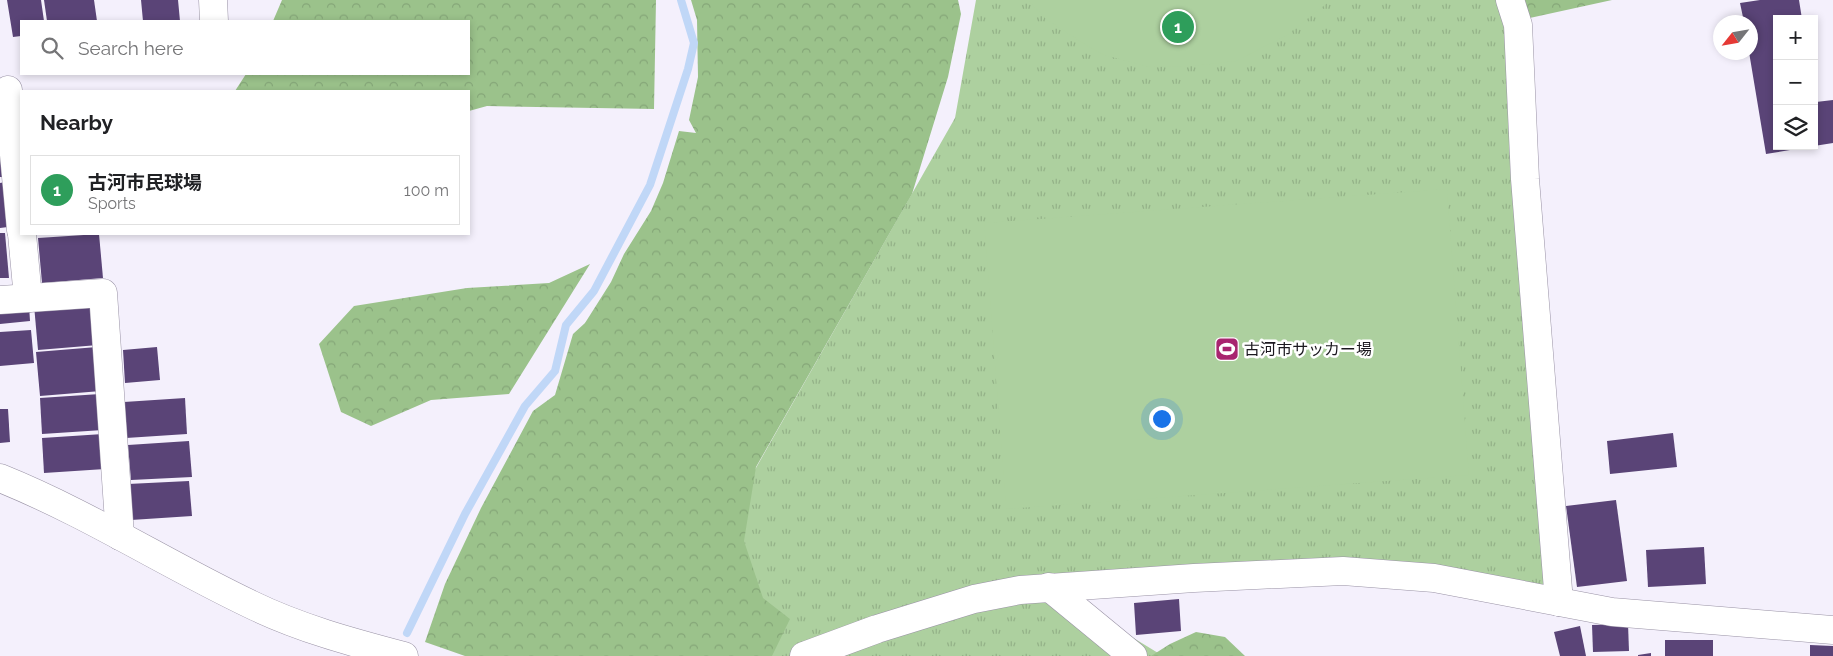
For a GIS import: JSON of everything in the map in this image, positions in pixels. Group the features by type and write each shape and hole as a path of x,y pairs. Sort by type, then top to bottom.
{"street":[{"path":"213,0 214,20"},
{"path":"1510,0 1518,25 1525,179 1559,602"},
{"path":"8,90 20,219"},
{"path":"22,235 28,298"},
{"path":"0,300 103,293 120,536"},
{"path":"0,478 40,494 251,605 332,637 404,656"},
{"path":"804,656 974,599 1020,590 1194,578 1343,571 1434,578 1612,612 1833,630"},
{"path":"1050,587 1133,656"}],"green space":[{"path":"282,0 656,0 654,109 487,106 470,111 470,90 236,90 245,75 470,75 470,20 273,20"},
{"path":"691,0 958,0 961,14 948,77 912,194 756,467 744,541 763,598 790,619 772,656 465,656 425,642 445,584 481,508 533,411 555,395 573,334 585,323 611,282 624,254 651,211 663,183 679,131 696,133 689,120 698,77 697,20"},
{"path":"976,0 1510,0 1559,602 1435,582 1050,587 1163,656 649,656 955,118"},
{"path":"1028,0 1331,0 1287,35 1236,61 1193,66 1150,67 1104,55 1046,19"},
{"path":"1500,0 1612,0 1507,23"},
{"name":"古河市サッカー場","path":"1447,189 1469,475 1006,509 984,223"},
{"path":"590,264 509,394 431,400 371,426 341,412 319,344 354,306 467,288 549,283"},
{"path":"1196,632 1225,637 1245,656 1151,656 1170,644"}],"building":[{"path":"7,0 41,0 44,20 20,20 20,36 13,37"},
{"path":"44,0 94,0 97,20 47,20"},
{"path":"141,0 178,0 180,20 143,20"},
{"path":"1760,0 1799,0 1801,15 1773,15 1773,150 1790,150 1766,154 1750,60 1758,60 1758,15 1743,15 1740,3"},
{"path":"1833,100 1833,143 1818,145 1818,102"},
{"path":"1,153 3,177 0,177"},
{"path":"5,182 8,227 0,228 0,183"},
{"path":"0,233 5,233 9,278 0,278"},
{"path":"99,235 103,278 42,283 38,238"},
{"path":"95,300 98,345 38,350 34,305"},
{"path":"29,304 30,321 0,324 0,307"},
{"path":"31,330 34,363 0,366 0,332"},
{"path":"97,347 101,391 40,396 36,352"},
{"path":"157,347 160,380 125,383 123,350"},
{"path":"100,394 103,430 42,434 40,398"},
{"path":"185,398 187,434 126,438 124,402"},
{"path":"0,409 8,409 10,442 0,443"},
{"path":"1673,433 1677,467 1610,474 1607,441"},
{"path":"103,434 105,469 44,473 42,438"},
{"path":"189,441 192,477 131,480 128,445"},
{"path":"189,481 192,516 131,520 128,484"},
{"path":"1616,500 1627,581 1577,587 1566,506"},
{"path":"1704,547 1706,584 1648,587 1646,550"},
{"path":"1179,599 1181,631 1136,635 1134,603"},
{"path":"1628,624 1629,651 1593,652 1592,625"},
{"path":"1580,626 1586,656 1560,656 1554,632"},
{"path":"1665,640 1713,640 1713,656 1665,656"},
{"path":"1810,645 1833,646 1833,656 1810,656"},
{"path":"1651,653 1651,656 1638,656 1638,655"}],"waterway":[{"path":"407,633 465,514 525,406 555,371 566,325 594,291 650,185 688,69 694,43 681,0"}],"place":[{"name":"古河市民球場","path":"1178,27"},
{"name":"古河市サッカー場","path":"1227,349"}]}
